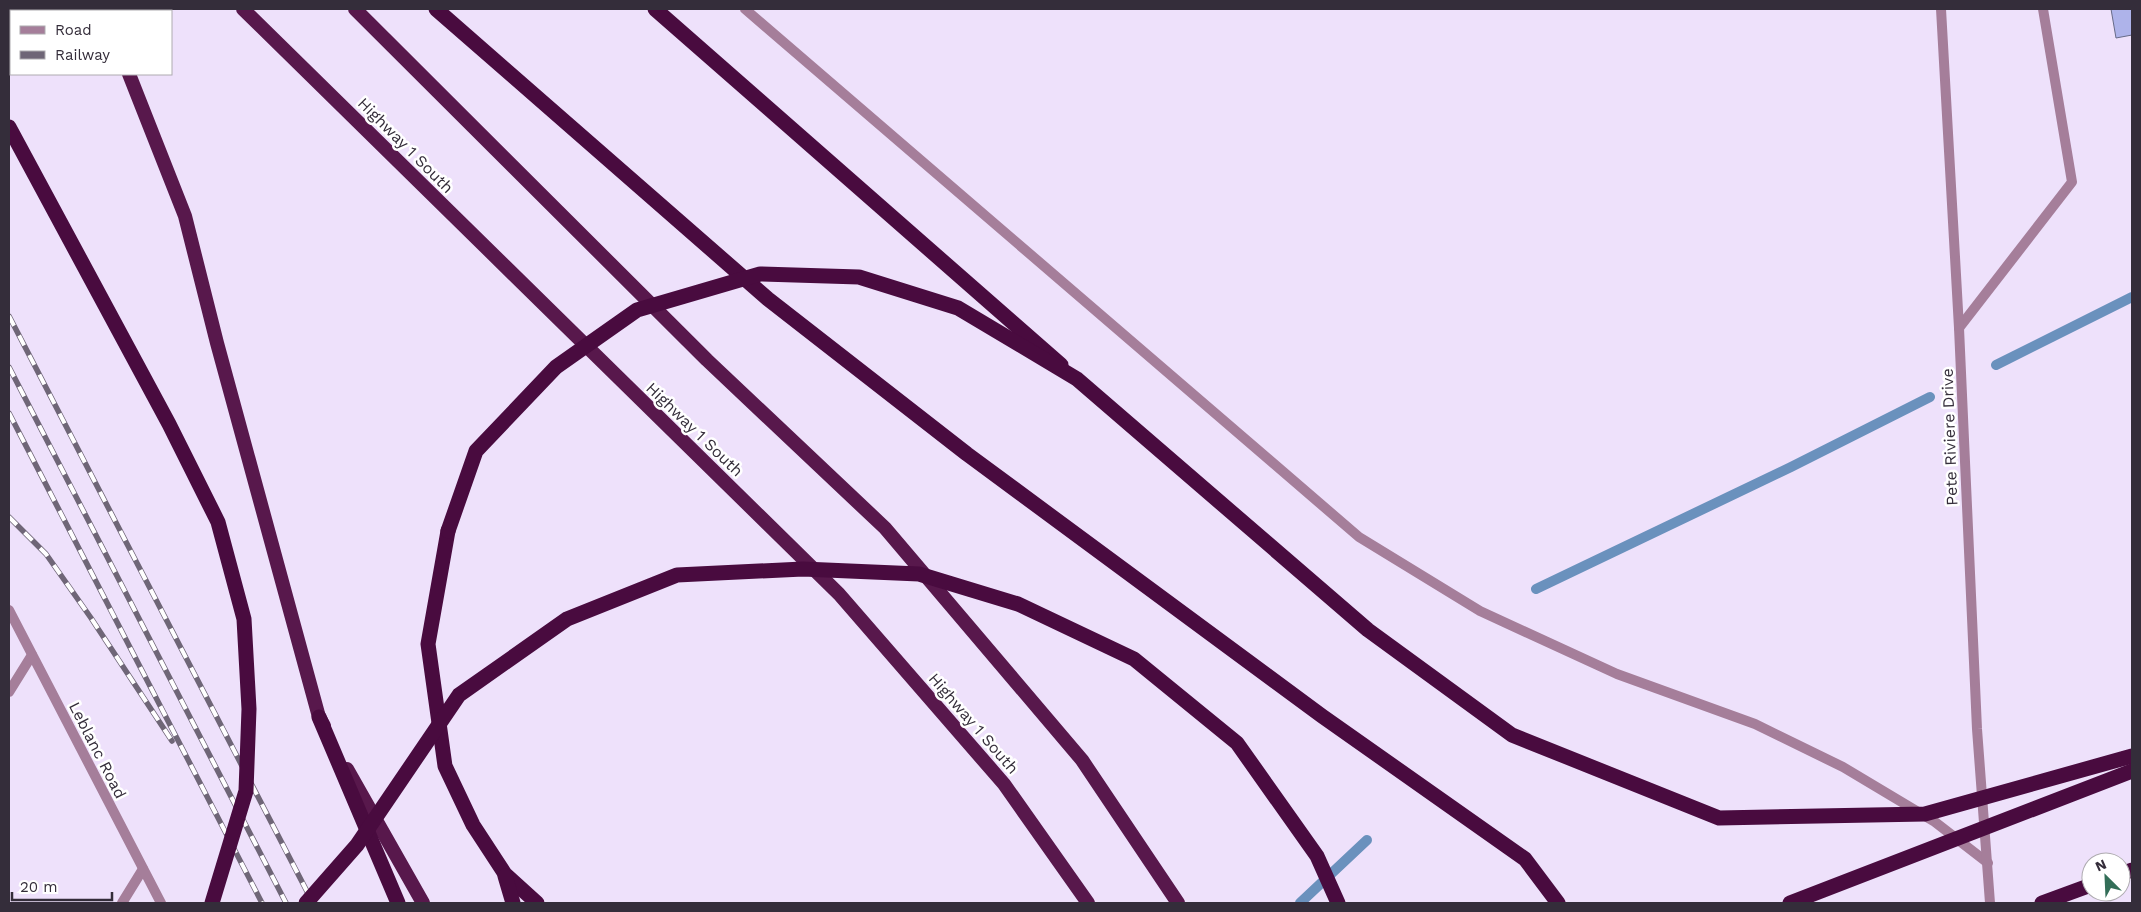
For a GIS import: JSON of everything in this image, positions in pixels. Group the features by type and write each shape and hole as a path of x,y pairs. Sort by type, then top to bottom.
{"highway":[{"name":"Highway 1 South","path":"243,9 839,594 1004,784 1088,903"},
{"path":"355,9 707,360 885,528 1082,760 1178,903"},
{"path":"436,9 768,299 967,454 1322,716 1525,859 1558,903"},
{"path":"655,9 1077,379 1368,630 1512,736 1719,818 1925,814 2132,756"},
{"path":"129,75 185,216 217,343 319,717 398,903"},
{"path":"9,127 169,424 218,522 244,619 249,709 246,791 212,903"},
{"path":"537,903 505,874 473,825 445,766 428,644 448,531 476,451 556,367 637,310 760,274 859,277 958,308 1077,379"},
{"path":"306,903 357,845 459,695 567,619 677,575 803,569 920,574 1018,604 1134,659 1237,743 1317,856 1338,903"},
{"path":"319,717 401,867 423,903"},
{"path":"1790,903 2132,771"},
{"path":"505,874 513,903"},
{"path":"2042,903 2081,889"}],"street":[{"path":"745,9 1359,536 1480,611 1617,674 1756,724 1844,767 1935,822 1988,864"},
{"name":"Pete Riviere Drive","path":"1941,9 1960,328 1976,729 1990,903"},
{"path":"1960,328 2072,182 2043,9"},
{"name":"Leblanc Road","path":"9,610 161,903"},
{"path":"9,692 32,655"},
{"path":"122,903 143,869"}],"building":[{"path":"2111,9 2132,9 2132,35 2116,38"}],"waterway":[{"path":"1996,365 2132,297"},
{"path":"1536,589 1791,467 1930,397"},
{"path":"1300,903 1367,840"}],"railway":[{"path":"9,316 313,903"},
{"path":"9,367 286,903"},
{"path":"9,413 262,903"},
{"path":"9,517 46,554 91,618 172,741"}]}
